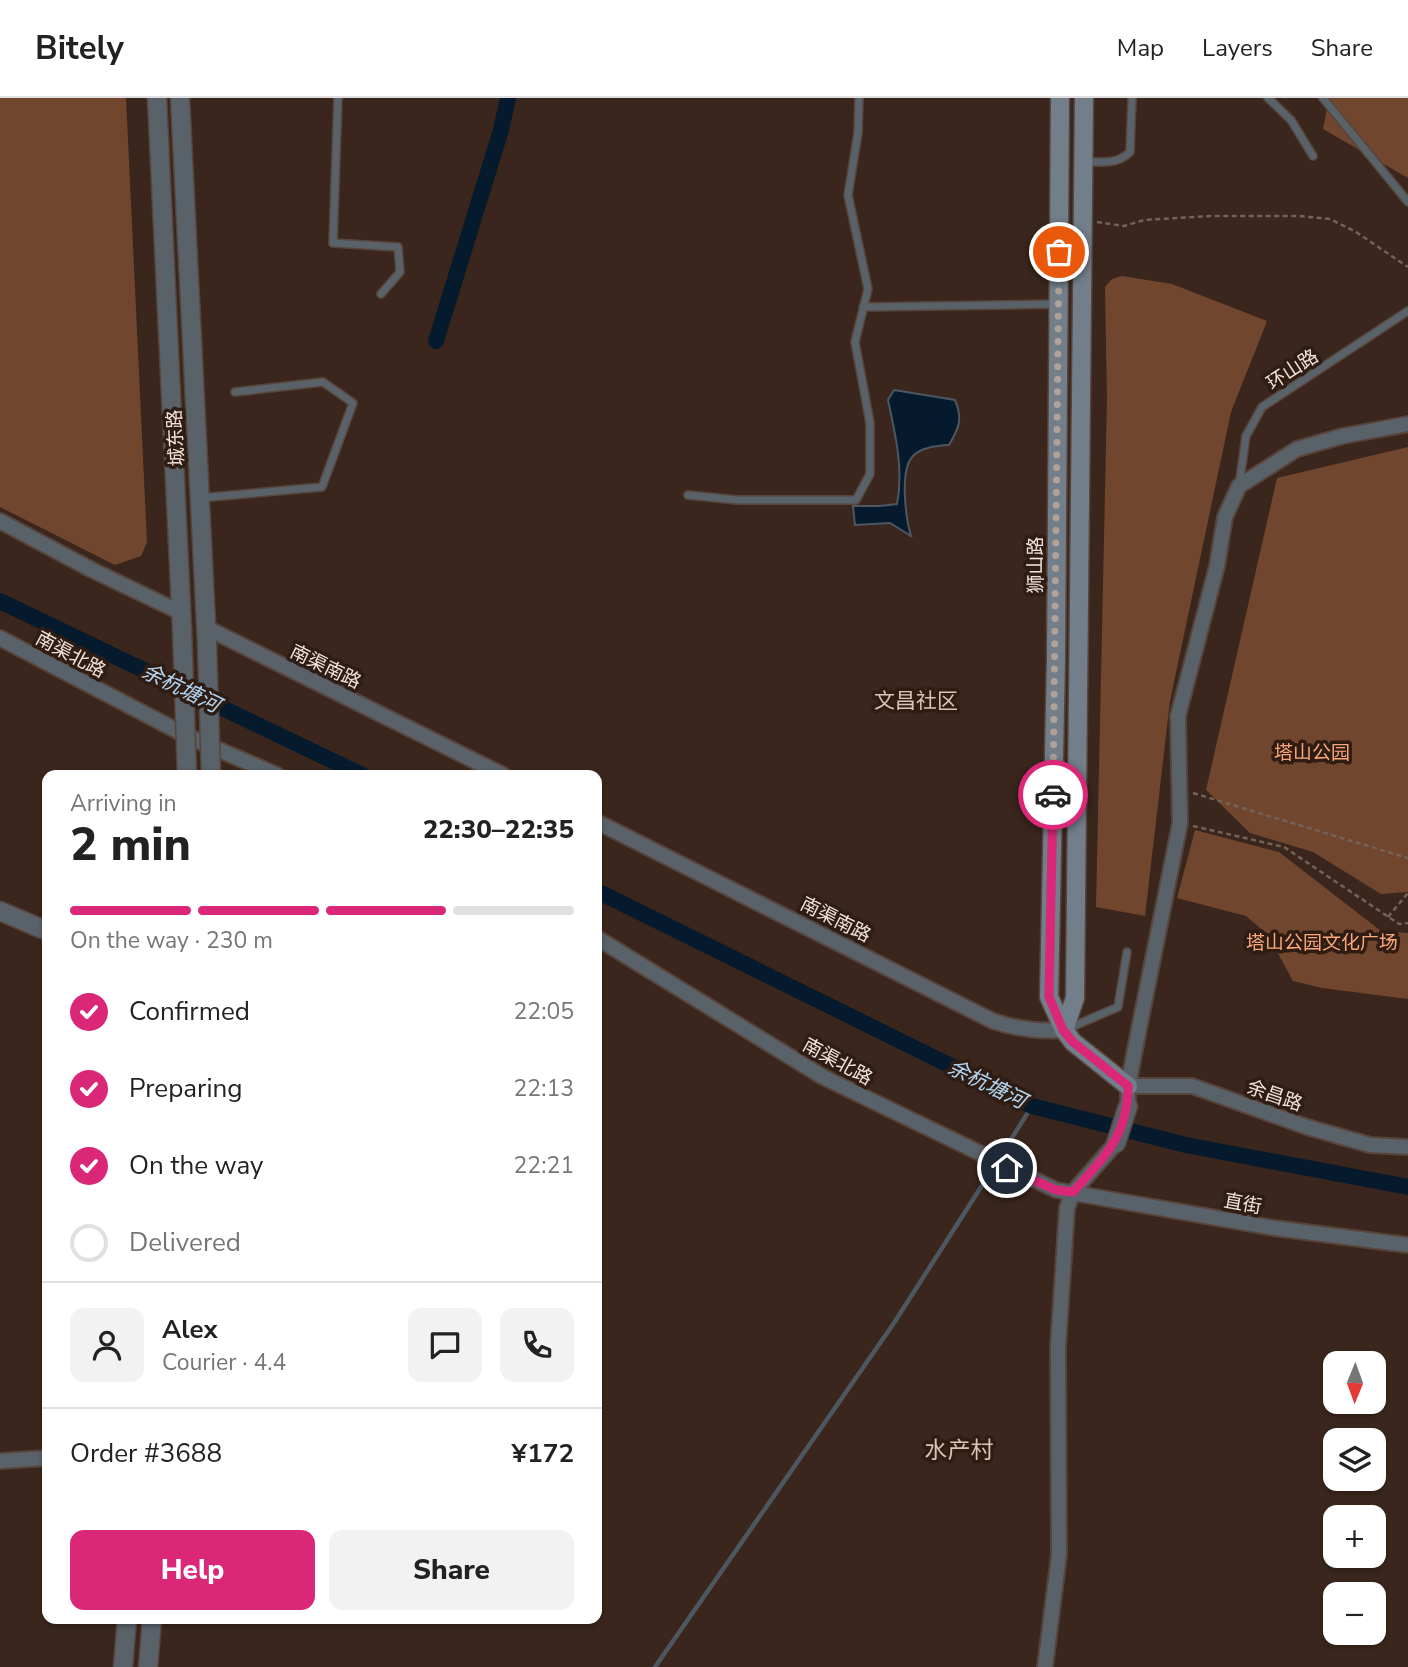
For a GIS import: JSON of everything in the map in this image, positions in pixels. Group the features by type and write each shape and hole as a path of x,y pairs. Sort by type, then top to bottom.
{"main road":[{"name":"狮山路","path":"1060,98 1056,659 1049,997 1063,1030 1073,1042 1128,1086"},
{"path":"1063,1030 1075,999 1083,98"}],"street":[{"name":"城东路","path":"157,98 187,770"},
{"name":"城东路","path":"180,98 207,636 211,770"},
{"path":"1045,1667 1059,1555 1058,1348 1067,1208 1073,1192 1116,1143 1128,1106 1128,1086 1180,823 1178,716 1217,566 1225,517 1239,486 1297,449 1343,436 1408,425"},
{"path":"0,522 182,621"},
{"name":"南渠南路","path":"207,636 492,770"},
{"name":"南渠北路","path":"0,638 187,736 265,770"},
{"name":"南渠南路","path":"602,825 993,1021 1024,1029 1063,1030"},
{"path":"0,911 42,929"},
{"name":"南渠北路","path":"602,941 823,1077 1030,1179 1056,1190 1073,1192"},
{"name":"余昌路","path":"1128,1086 1192,1086 1307,1127 1370,1145 1408,1147"},
{"name":"直街","path":"1073,1192 1274,1228 1408,1245"},
{"path":"0,1461 42,1458"},
{"path":"123,1667 127,1624"},
{"path":"148,1667 152,1624"}],"lane":[{"path":"338,98 333,243 398,247 400,272 381,294"},
{"path":"688,495 737,500 856,500 870,474 870,423 855,342 868,289 848,195 858,133 859,98"},
{"path":"1084,161 1110,162 1123,159 1130,152 1132,98"},
{"path":"1268,98 1291,120 1313,156"},
{"path":"1323,98 1408,202"},
{"path":"863,307 1059,303"},
{"name":"环山路","path":"1239,486 1246,436 1262,407 1408,311"},
{"path":"198,498 322,487 353,403 323,382 235,392"},
{"path":"1063,1030 1083,1024 1118,1007 1127,952"}],"path":[{"path":"1084,220 1124,226 1144,220 1211,216 1299,216 1330,219 1356,232 1408,267"},
{"path":"1180,789 1408,858"},
{"path":"1180,823 1284,847 1399,924 1408,923"},
{"path":"1388,917 1408,893"}],"green space":[{"path":"0,98 126,98 147,542 141,556 115,565 0,507"},
{"path":"1329,98 1408,98 1408,178 1323,129"},
{"path":"1122,276 1172,284 1267,321 1231,412 1170,701 1145,916 1096,907 1107,400 1105,287 1112,279"},
{"name":"塔山公园","path":"1408,447 1408,892 1381,894 1313,852 1250,833 1206,790 1277,478"},
{"name":"塔山公园文化广场","path":"1195,830 1279,852 1381,931 1408,933 1408,999 1322,988 1293,981 1268,935 1246,916 1177,898"}],"water":[{"path":"894,390 955,400 959,413 957,428 949,445 920,451 909,463 905,495 911,536 890,523 855,525 853,506 897,504 899,464 888,400"}],"waterway":[{"path":"436,341 501,130 508,98"},
{"name":"余杭塘河","path":"0,601 352,770"},
{"name":"余杭塘河","path":"602,893 1032,1106 1186,1145 1408,1187"},
{"path":"1003,1152 1032,1106"},
{"path":"655,1667 894,1323 990,1173"}],"way so far":[{"path":"1053,795 1059,252"}],"district":[{"name":"文昌社区","path":"916,701"},
{"name":"水产村","path":"959,1450"}],"route":[{"path":"1007,1168 1056,1190 1073,1192 1116,1143 1128,1106 1128,1086 1073,1042 1063,1030 1049,997 1053,795"}]}
